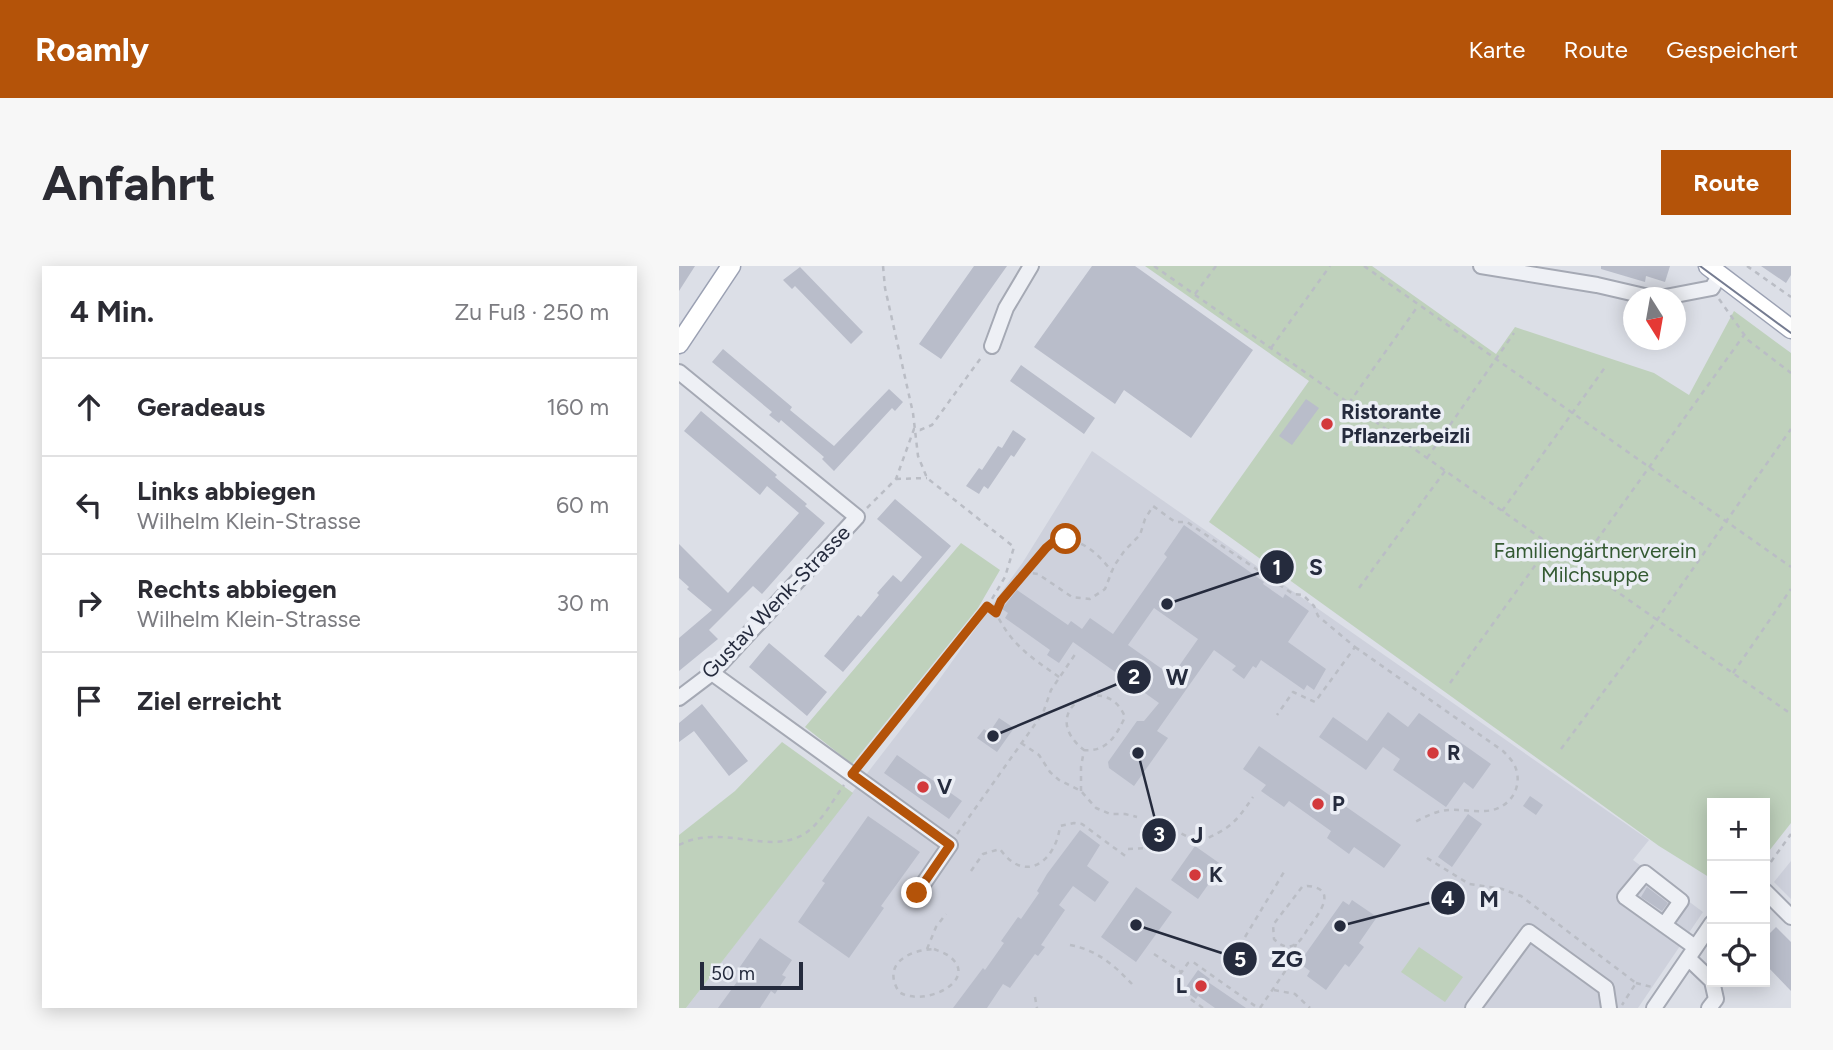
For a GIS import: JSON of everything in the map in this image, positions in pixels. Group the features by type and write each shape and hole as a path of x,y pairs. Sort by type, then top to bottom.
{"main road":[{"path":"679,344 731,266"},
{"path":"1713,276 1791,329"}],"street":[{"path":"992,346 1006,308 1031,266"},
{"path":"1481,266 1623,291"},
{"path":"1686,287 1713,276"},
{"name":"Gustav Wenk-Strasse","path":"679,372 857,517 712,673 679,698"},
{"path":"712,673 950,845 917,893"},
{"path":"1770,896 1791,918"},
{"path":"1654,1008 1711,924"},
{"path":"1664,925 1692,953 1712,981 1716,999 1709,1008"},
{"path":"1473,1008 1529,932 1606,988 1609,1008"}],"path":[{"path":"679,845 707,837 735,836 770,843 791,842 809,830 987,606 1005,578 1014,547 927,478 918,456 913,413 885,288 883,266"},
{"path":"1154,266 1791,714"},
{"path":"1195,295 1216,266"},
{"path":"1271,348 1330,266"},
{"path":"1364,266 1791,567"},
{"path":"1747,266 1791,297"},
{"path":"1713,276 1748,340 1791,373"},
{"path":"1349,403 1419,304"},
{"path":"1426,457 1514,333"},
{"path":"1579,565 1744,335"},
{"path":"914,429 920,430 932,425 992,346"},
{"path":"1502,511 1606,366"},
{"path":"857,517 896,479 914,429"},
{"path":"1561,749 1657,620 1791,429"},
{"path":"1359,588 1445,471"},
{"path":"896,479 927,478"},
{"path":"1024,572 1038,574 1072,597 1090,599 1105,589 1125,550 1140,536 1145,519 1153,506 1175,522 1187,522 1293,594 1303,595 1314,606 1318,616 1355,647 1503,751 1514,764 1518,778 1517,791 1501,808 1488,811 1441,811 1415,822"},
{"path":"996,613 1001,601 1024,572 1052,543 1066,539 1089,548 1112,572"},
{"path":"1450,683 1550,545"},
{"path":"1733,673 1791,589"},
{"path":"987,606 996,613 1006,633 1023,650 1059,677"},
{"path":"1277,715 1293,692 1315,702 1355,647"},
{"path":"950,845 1043,713 1051,690 1076,653"},
{"path":"1097,695 1111,698 1121,707 1125,717 1120,727 1108,744 1096,751 1084,750 1074,743 1066,727 1067,713 1084,697 1097,695"},
{"path":"1021,743 1039,755 1059,780 1081,792 1096,808 1110,814 1137,817"},
{"path":"1081,792 1084,750"},
{"path":"1128,849 1149,848 1164,834 1176,831 1199,842 1235,824 1253,797"},
{"path":"971,871 983,854 1000,849 1007,859 1017,865 1038,866 1058,838 1060,826 1074,823 1082,824 1128,858"},
{"path":"1770,863 1791,834"},
{"path":"1427,858 1469,884 1502,889 1521,897 1636,983 1621,1008"},
{"path":"1245,937 1284,872"},
{"path":"1203,1008 1175,988 1174,983 1188,963 1193,962 1259,1008 1290,964 1296,944 1324,906 1321,891 1312,886 1302,887 1273,925 1272,935 1277,943 1287,947 1296,944"},
{"path":"927,949 936,927 946,914"},
{"path":"1070,945 1083,947 1102,957 1113,964 1132,984"},
{"path":"905,1000 898,992 895,971 899,961 919,950 935,948 951,956 956,965 957,985"},
{"path":"1154,954 1181,972"},
{"path":"1273,990 1295,994 1310,1008"},
{"path":"1035,997 1037,1008"}],"shaded area":[{"path":"1092,451 1649,840 1633,860 1703,912 1638,1008 686,1008 936,684 1023,562"},
{"path":"1791,861 1791,899 1774,882"}],"green space":[{"name":"Familiengärtnerverein Milchsuppe","path":"1145,266 1372,266 1496,354 1515,327 1654,373 1689,395 1734,311 1791,353 1791,823 1770,850 1770,798 1707,798 1707,876 1659,846 1209,522 1309,381"},
{"path":"961,543 1000,570 978,608 852,764 805,727"},
{"path":"782,742 853,793 686,1008 679,1008 679,835 735,791"},
{"path":"1419,947 1463,977 1445,1002 1401,972"}],"building":[{"path":"679,266 695,266 679,291"},
{"path":"974,266 1007,266 941,359 919,344"},
{"path":"1092,266 1135,266 1253,350 1191,438 1124,390 1115,404 1034,347"},
{"path":"1601,266 1670,266 1665,282 1646,276 1645,282 1601,269"},
{"path":"1761,266 1791,266 1791,275 1786,283"},
{"path":"800,267 863,332 851,344 795,286 792,289 783,280"},
{"path":"723,349 834,446 889,389 903,402 895,411 892,408 834,471 822,459 824,457 781,420 779,423 769,415 772,412 712,362"},
{"path":"1021,365 1095,418 1084,434 1010,381"},
{"path":"1306,399 1319,408 1292,445 1279,436"},
{"path":"701,411 777,475 775,477 825,523 762,594 753,586 709,630 718,639 679,671 679,638 712,610 687,589 689,587 679,578 679,544 728,593 799,513 767,486 760,495 684,431"},
{"path":"1013,430 1026,439 1014,457 1011,455 988,489 984,486 979,494 966,486 979,468 982,470 998,446 1002,448"},
{"path":"895,499 951,546 843,672 824,656 858,615 861,617 893,575 901,582 922,557 877,519"},
{"path":"1184,525 1283,598 1285,594 1309,611 1288,642 1326,669 1314,690 1307,685 1304,690 1261,660 1244,679 1232,670 1236,666 1214,650 1157,731 1168,738 1134,786 1109,768 1108,762 1137,721 1144,721 1159,703 1073,642 1059,663 1047,655 1050,650 1005,618 1008,613 1002,609 1017,590 1068,625 1071,621 1082,629 1090,618 1113,634 1167,557 1164,554","holes":["1154,608 1198,639 1172,676 1128,645"]},
{"path":"769,643 827,692 807,716 749,667"},
{"path":"702,704 748,761 729,776 694,731 679,742 679,723"},
{"name":"R","path":"1388,712 1408,727 1419,713 1491,764 1473,789 1464,782 1446,807 1393,770 1400,759 1383,747 1366,770 1319,737 1333,717 1367,741"},
{"path":"999,718 1014,728 997,752 977,738 984,729 989,733"},
{"name":"P","path":"1259,746 1401,845 1384,868 1354,847 1349,854 1327,838 1331,831 1289,801 1284,807 1261,791 1266,785 1243,769"},
{"name":"V","path":"897,755 962,801 949,819 884,773"},
{"path":"1530,796 1543,805 1536,815 1523,806"},
{"path":"1468,814 1482,824 1452,867 1438,857"},
{"path":"868,816 920,852 881,906 884,908 849,958 798,922 825,883 822,881"},
{"path":"1080,830 1100,845 1087,866 1109,882 1095,902 1073,886 1059,905 1065,910 1041,945 1045,947 1038,956 1035,954 1010,988 1003,984 987,1008 953,1008 983,968 985,970 1004,943 1001,941 1018,917 1021,919 1039,893 1037,891 1047,874"},
{"name":"K","path":"1195,846 1222,865 1198,899 1171,880"},
{"path":"1136,887 1172,912 1136,962 1101,937"},
{"path":"1647,887 1668,903 1662,911 1641,897"},
{"path":"1352,900 1377,917 1359,943 1364,947 1349,967 1345,964 1326,990 1307,976 1310,971 1299,963 1343,901 1349,905"},
{"path":"1776,927 1791,942 1791,991 1770,969 1770,933"},
{"path":"760,938 792,960 782,975 786,977 775,994 771,991 760,1008 718,1008 742,975 737,971"},
{"name":"L","path":"1198,970 1210,979 1208,982 1246,1008 1215,1008 1184,990"}],"tram line":[{"path":"1700,266 1791,333"}],"place":[{"name":"Ristorante Pflanzerbeizli","path":"1327,424"},
{"name":"S","path":"1167,604"},
{"name":"W","path":"993,736"},
{"name":"J","path":"1138,753"},
{"name":"R","path":"1433,753"},
{"name":"V","path":"923,787"},
{"name":"P","path":"1318,804"},
{"name":"K","path":"1195,875"},
{"name":"ZG","path":"1136,925"},
{"name":"M","path":"1340,926"},
{"name":"L","path":"1201,986"}],"route":[{"path":"917,893 950,845 852,774 987,606 996,613 1001,601 1046,548 1066,539"}]}
